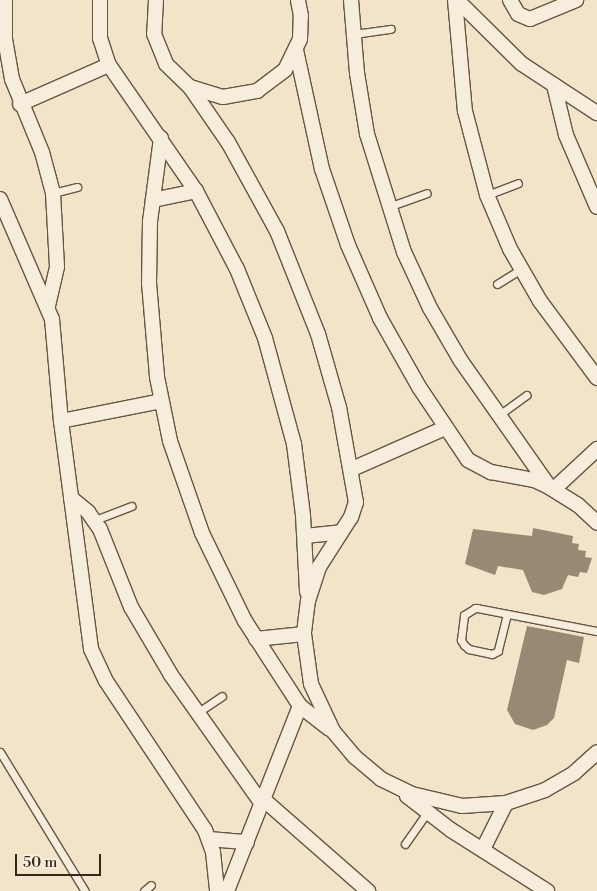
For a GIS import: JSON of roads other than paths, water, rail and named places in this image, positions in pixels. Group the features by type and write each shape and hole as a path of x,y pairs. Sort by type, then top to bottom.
{"street":[{"path":"5,0 7,59 20,104 42,152 53,193 58,254 56,280 48,306"},
{"path":"100,0 100,38 109,65 196,191 241,278 276,373 294,444 305,536 308,600 304,634 311,684 333,731"},
{"path":"156,0 153,23 156,44 172,73 190,87 246,171 291,262 329,370 352,469 356,502 351,517 319,567 308,600"},
{"path":"190,87 223,97 246,95 277,79 296,50 302,28 298,0"},
{"path":"351,0 367,134 387,207 430,308 461,361 552,488 597,524"},
{"path":"456,0 522,64 597,112"},
{"path":"456,0 465,111 487,195 521,270 557,326 597,378"},
{"path":"510,0 518,14 530,19 561,3 576,0"},
{"path":"296,50 320,161 348,245 390,335 462,454 475,465 552,488"},
{"path":"20,104 109,65"},
{"path":"554,85 566,135 597,207"},
{"path":"161,138 153,200 149,283 152,345 161,401 190,503 219,571 256,639 300,706 333,731 355,757 427,813 547,891"},
{"path":"153,200 196,191"},
{"path":"0,199 48,306 54,334 61,421 89,639 94,658 209,839 217,891"},
{"path":"61,421 161,401"},
{"path":"352,469 445,428"},
{"path":"552,488 597,449"},
{"path":"71,498 95,520 131,607 197,713 263,802 368,891"},
{"path":"305,536 341,532"},
{"path":"256,639 304,634"},
{"path":"228,891 300,706"},
{"path":"396,787 445,804 479,806 506,803 560,782 597,752"},
{"path":"482,848 506,803"},
{"path":"209,839 247,842"}],"lane":[{"path":"354,34 391,29"},
{"path":"487,195 518,183"},
{"path":"53,193 77,187"},
{"path":"387,207 427,192"},
{"path":"497,284 521,270"},
{"path":"499,416 527,395"},
{"path":"95,520 132,506"},
{"path":"507,614 498,651 492,654 469,649 464,645 461,640 464,615 468,610 477,608 597,631"},
{"path":"197,713 222,696"},
{"path":"0,752 84,891"},
{"path":"405,844 427,813"},
{"path":"144,891 151,885"}]}
